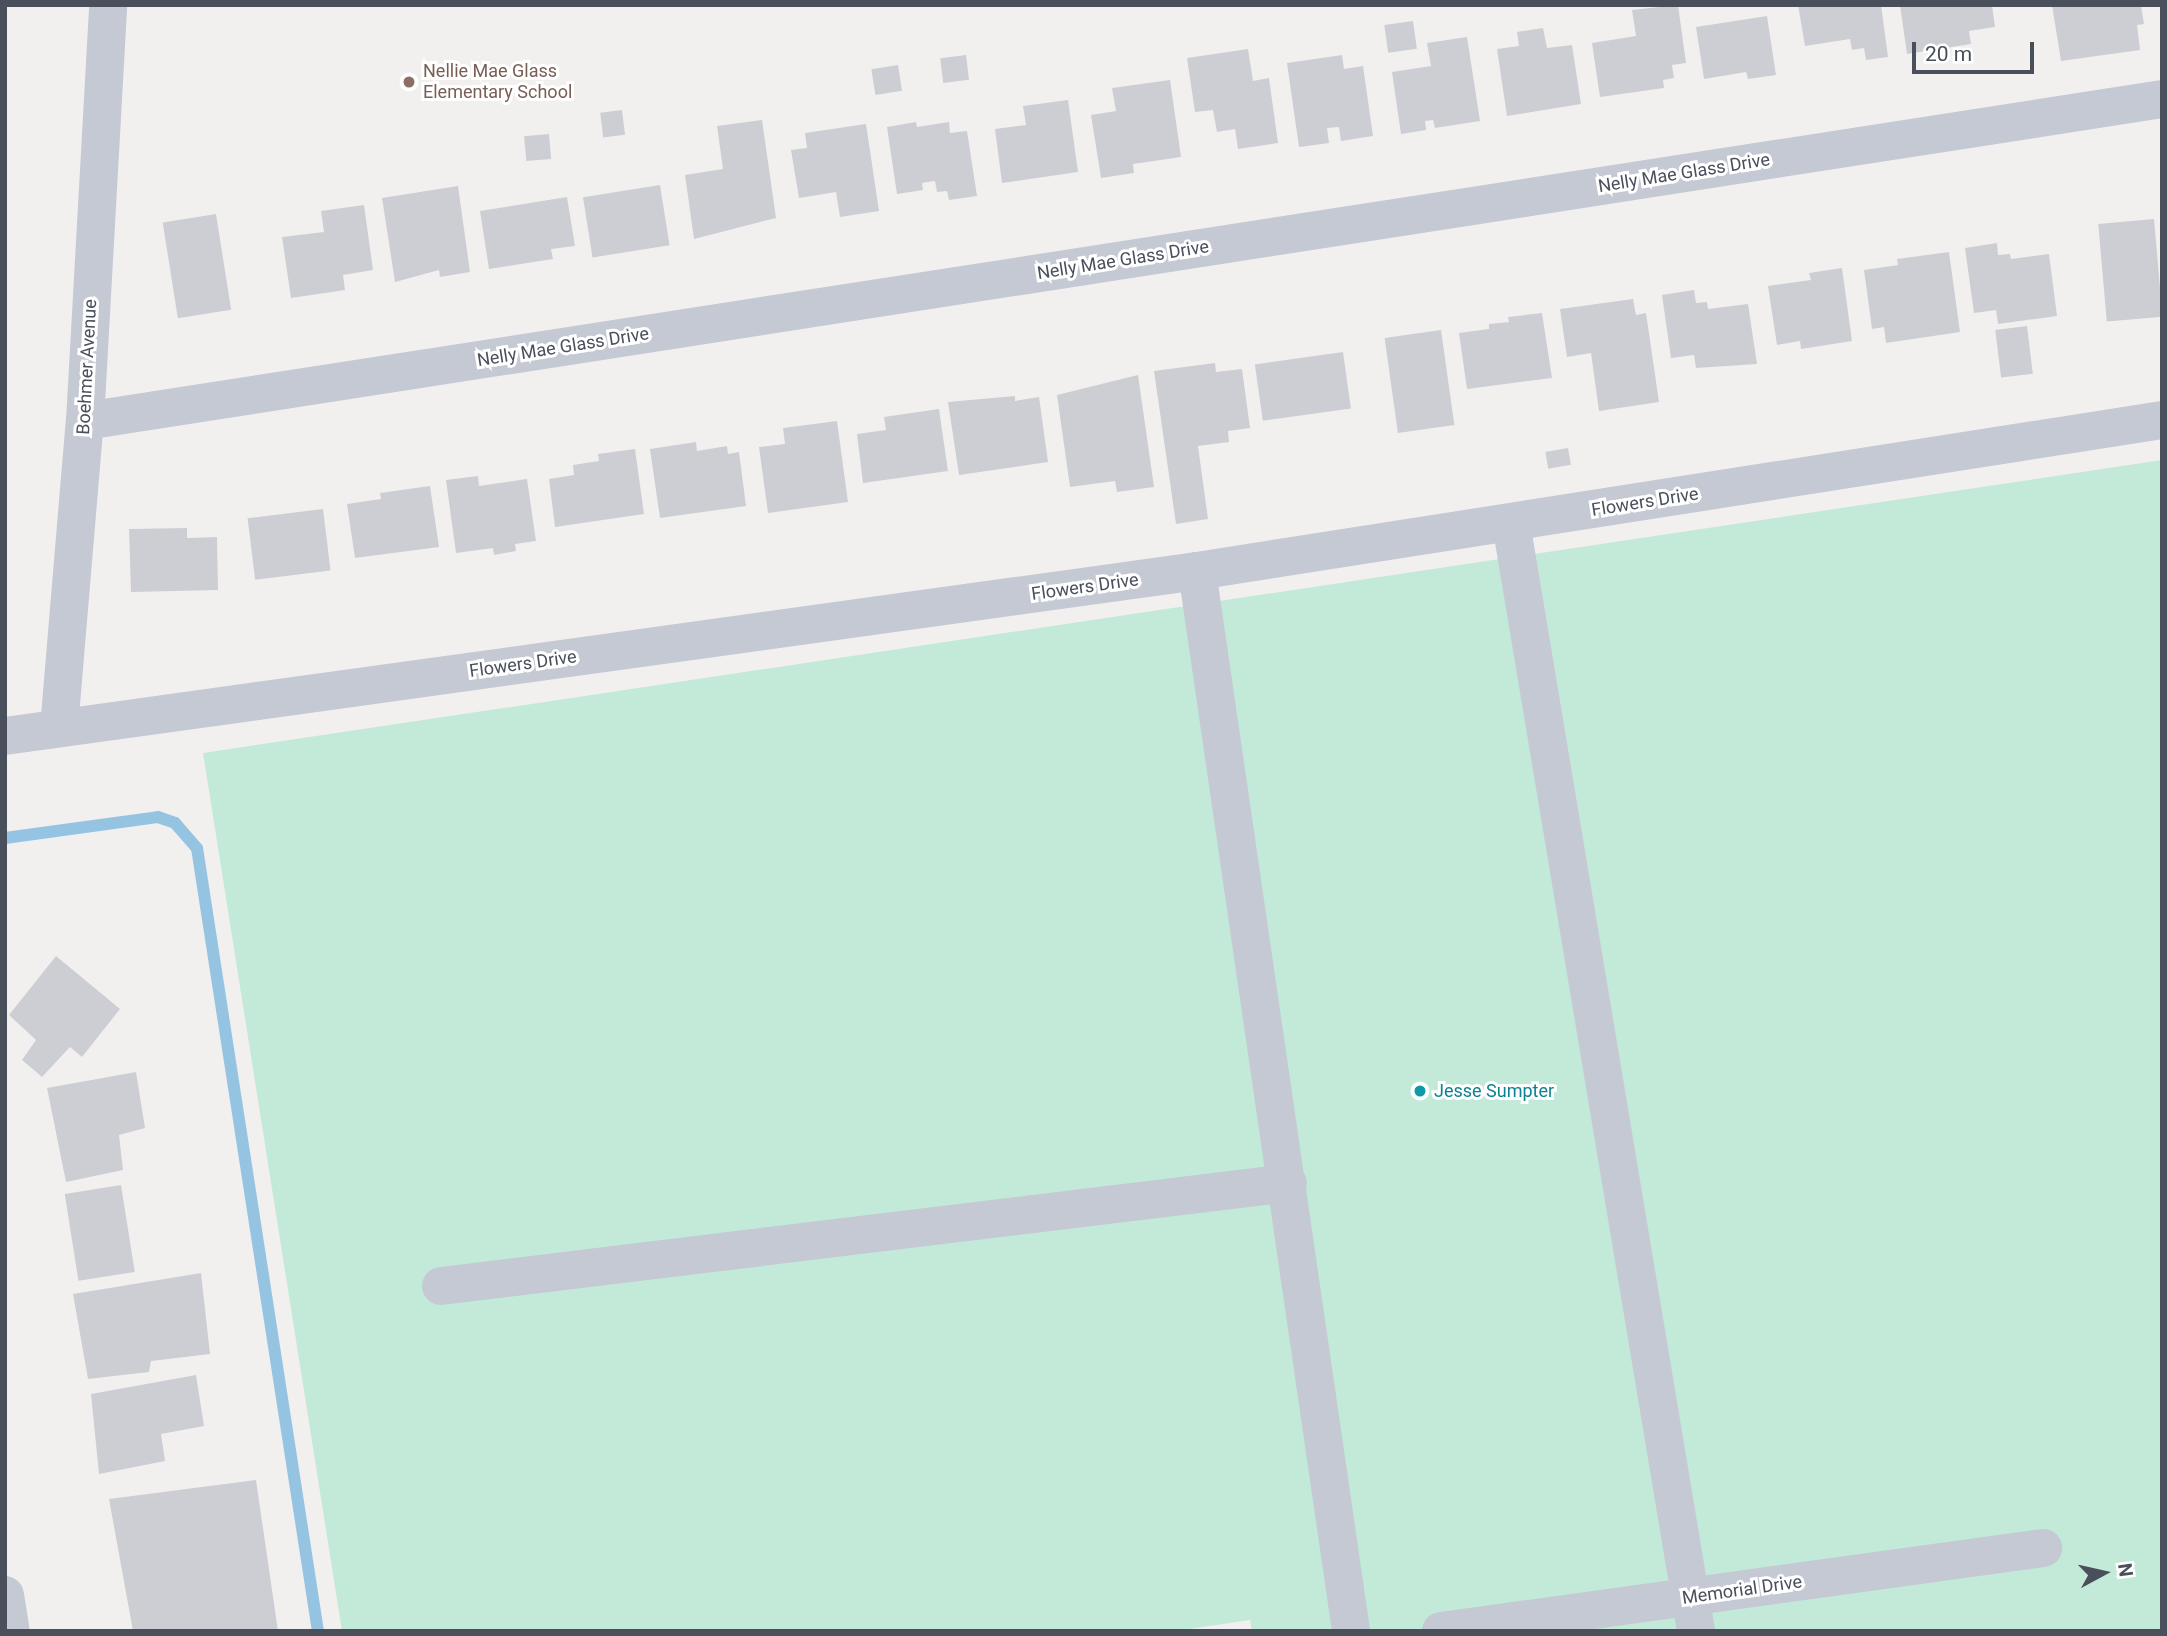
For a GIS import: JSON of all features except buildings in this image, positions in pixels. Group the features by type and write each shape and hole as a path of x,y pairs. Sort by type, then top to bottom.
{"street":[{"name":"Boehmer Avenue","path":"59,728 85,421 108,5"},
{"name":"Nelly Mae Glass Drive","path":"85,421 2162,99"},
{"name":"Flowers Drive","path":"5,736 1197,571 2162,420"},
{"path":"1511,523 1693,1614"},
{"path":"1197,571 1351,1631"},
{"path":"441,1286 1288,1183"},
{"name":"Memorial Drive","path":"1462,1628 1693,1614 2043,1548"},
{"path":"5,1595 11,1631"}],"green space":[{"path":"2162,460 2162,1631 1252,1631 1250,1620 1176,1631 342,1631 203,753"}],"waterway":[{"path":"5,838 158,817 175,823 197,848 318,1631"}],"place":[{"name":"Nellie Mae Glass Elementary School","path":"409,82"},
{"name":"Jesse Sumpter","path":"1420,1091"}]}
